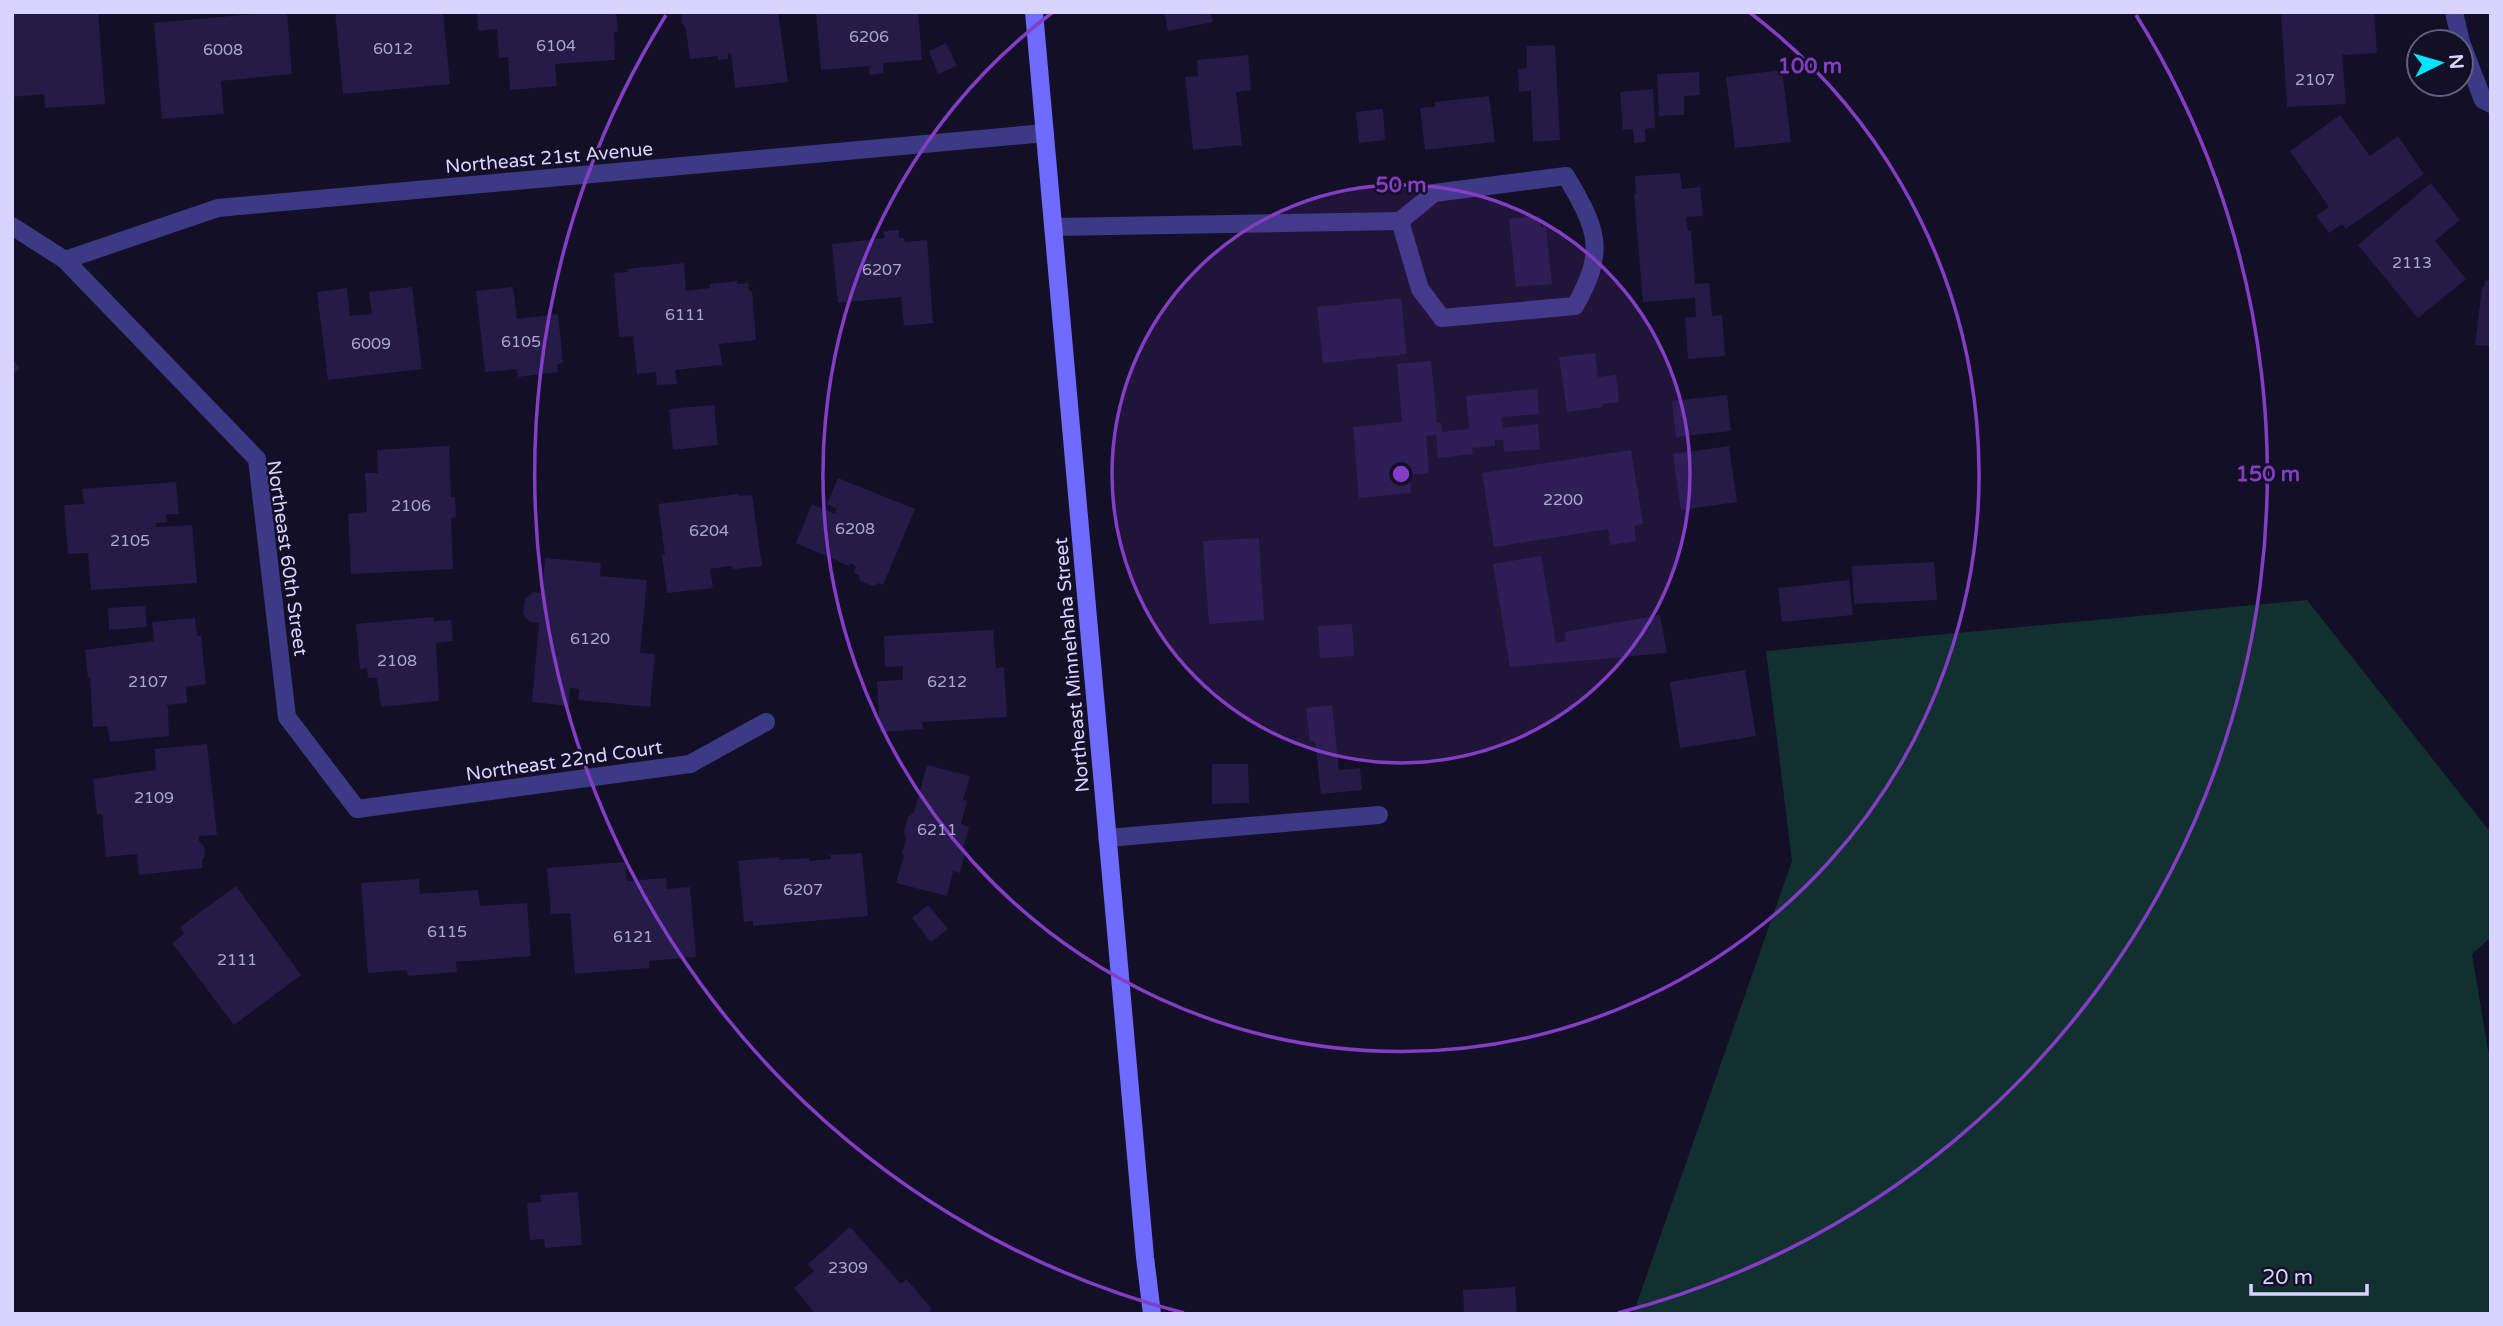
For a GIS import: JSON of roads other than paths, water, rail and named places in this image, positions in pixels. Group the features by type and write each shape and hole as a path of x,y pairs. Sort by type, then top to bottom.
{"main road":[{"name":"Northeast Minnehaha Street","path":"1034,12 1144,1257 1152,1314"}],"street":[{"path":"2475,79 2483,100 2491,104"},
{"name":"Northeast 21st Avenue","path":"65,260 218,208 1045,132"},
{"path":"1053,227 1400,221 1434,193 1566,177 1591,223 1596,250 1591,280 1575,306 1442,318 1420,289 1400,221"},
{"name":"Northeast 60th Street","path":"12,226 65,260 257,459 287,718 357,809"},
{"name":"Northeast 22nd Court","path":"357,809 690,764 766,722"},
{"path":"1107,838 1379,815"}]}
